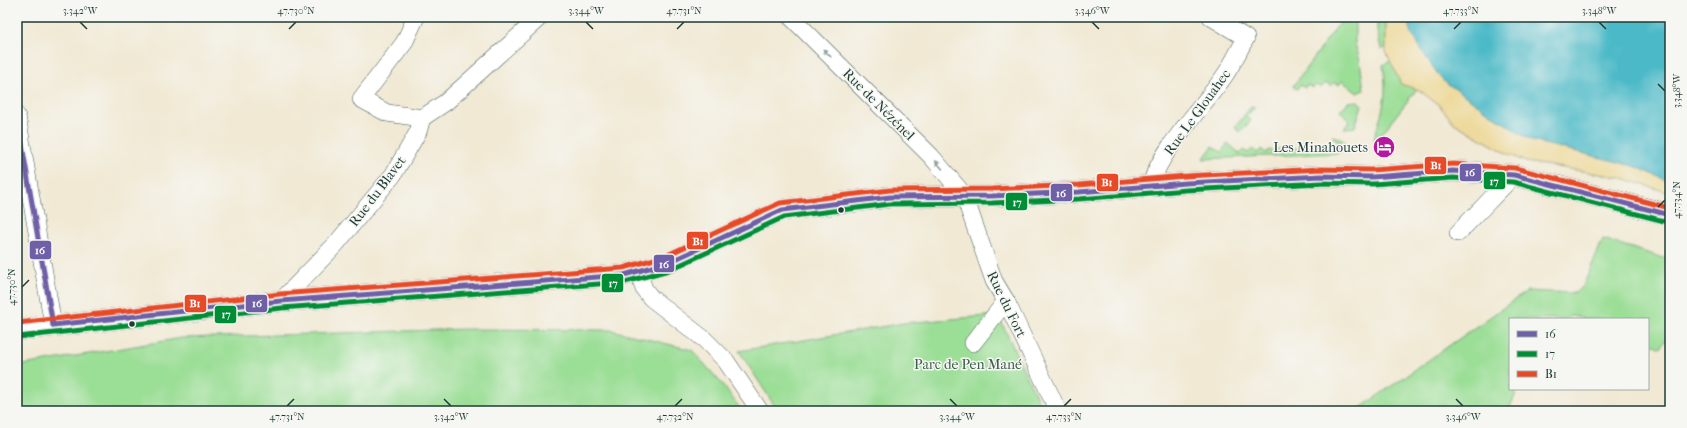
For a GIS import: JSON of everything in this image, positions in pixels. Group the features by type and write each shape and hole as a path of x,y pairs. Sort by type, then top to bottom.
{"street":[{"path":"416,17 404,43 361,99 386,113 422,118 446,102 540,17"},
{"name":"Rue de Nézénel","path":"791,17 931,156 964,195"},
{"name":"Rue Le Glouahec","path":"1150,186 1153,175 1168,151 1225,75 1246,38 1211,17"},
{"path":"17,116 53,325"},
{"name":"Rue du Blavet","path":"281,301 336,244 393,175 418,132 422,118"},
{"path":"17,330 281,301 624,275 667,263 782,210 890,197 964,195 992,196 1321,176 1372,177 1453,171 1514,175 1670,215"},
{"path":"1458,233 1514,175"},
{"name":"Rue du Fort","path":"964,195 994,281 1006,301 1058,411"},
{"path":"638,271 644,289 652,298 704,339 726,361 760,411"},
{"path":"973,342 1006,301"}],"shaded area":[{"path":"1214,17 1253,17 1243,31"}],"green space":[{"path":"1344,17 1355,18 1355,43 1360,61 1364,90 1357,93 1342,81 1339,85 1334,82 1331,86 1326,83 1321,88 1316,85 1313,88 1307,85 1305,88 1300,85 1297,89 1293,86"},
{"path":"1377,17 1386,17 1386,48 1381,49 1377,31"},
{"path":"1391,61 1401,84 1417,89 1376,141 1374,139 1385,95 1383,65"},
{"path":"1358,101 1362,105 1355,127 1344,128 1350,121 1340,111 1348,102"},
{"path":"1251,107 1255,107 1246,117 1251,121 1241,131 1238,131 1235,127"},
{"path":"1332,136 1339,137 1346,144 1339,153 1203,159 1213,146 1221,152 1228,143 1240,154 1244,150 1248,153 1252,149 1258,153 1261,149 1266,153 1270,149 1274,153 1279,148 1283,153 1287,148 1292,152 1296,148 1301,151 1305,148 1308,151 1313,146 1317,150 1322,146 1326,149 1331,143 1337,148 1341,144"},
{"path":"1603,239 1670,260 1670,331 1661,348 1649,342 1649,318 1583,318 1572,315 1568,318 1509,318 1509,390 1518,390 1508,411 1356,411 1527,291 1575,293 1584,284"},
{"name":"Parc de Pen Mané","path":"998,315 1043,411 778,411 739,351 904,323"},
{"path":"467,329 611,330 692,350 722,384 742,411 17,411 17,366 182,338"}],"sand":[{"path":"1386,17 1438,17 1670,141 1670,193 1619,177 1526,162 1506,153 1454,123 1440,106 1419,90 1401,84 1386,52"}],"water":[{"path":"1408,17 1670,17 1670,182 1634,166 1532,141 1519,133 1442,80 1427,59 1411,32"}],"transit line":[{"name":"16","path":"17,116 53,325"},
{"name":"B1","path":"17,323 280,294 623,268 665,256 780,203 890,190 992,189 1079,185 1186,176 1321,169 1372,170 1453,164 1515,168 1670,208"},
{"name":"16","path":"53,325 281,301 624,275 667,263 782,210 890,197 992,196 1079,192 1186,183 1321,176 1372,177 1453,171 1514,175 1670,215"},
{"name":"17","path":"18,337 282,308 625,282 669,270 784,217 890,204 992,203 1079,199 1186,190 1321,183 1373,184 1453,178 1513,182 1668,222"}],"place":[{"name":"Les Minahouets","path":"1384,147"}]}
